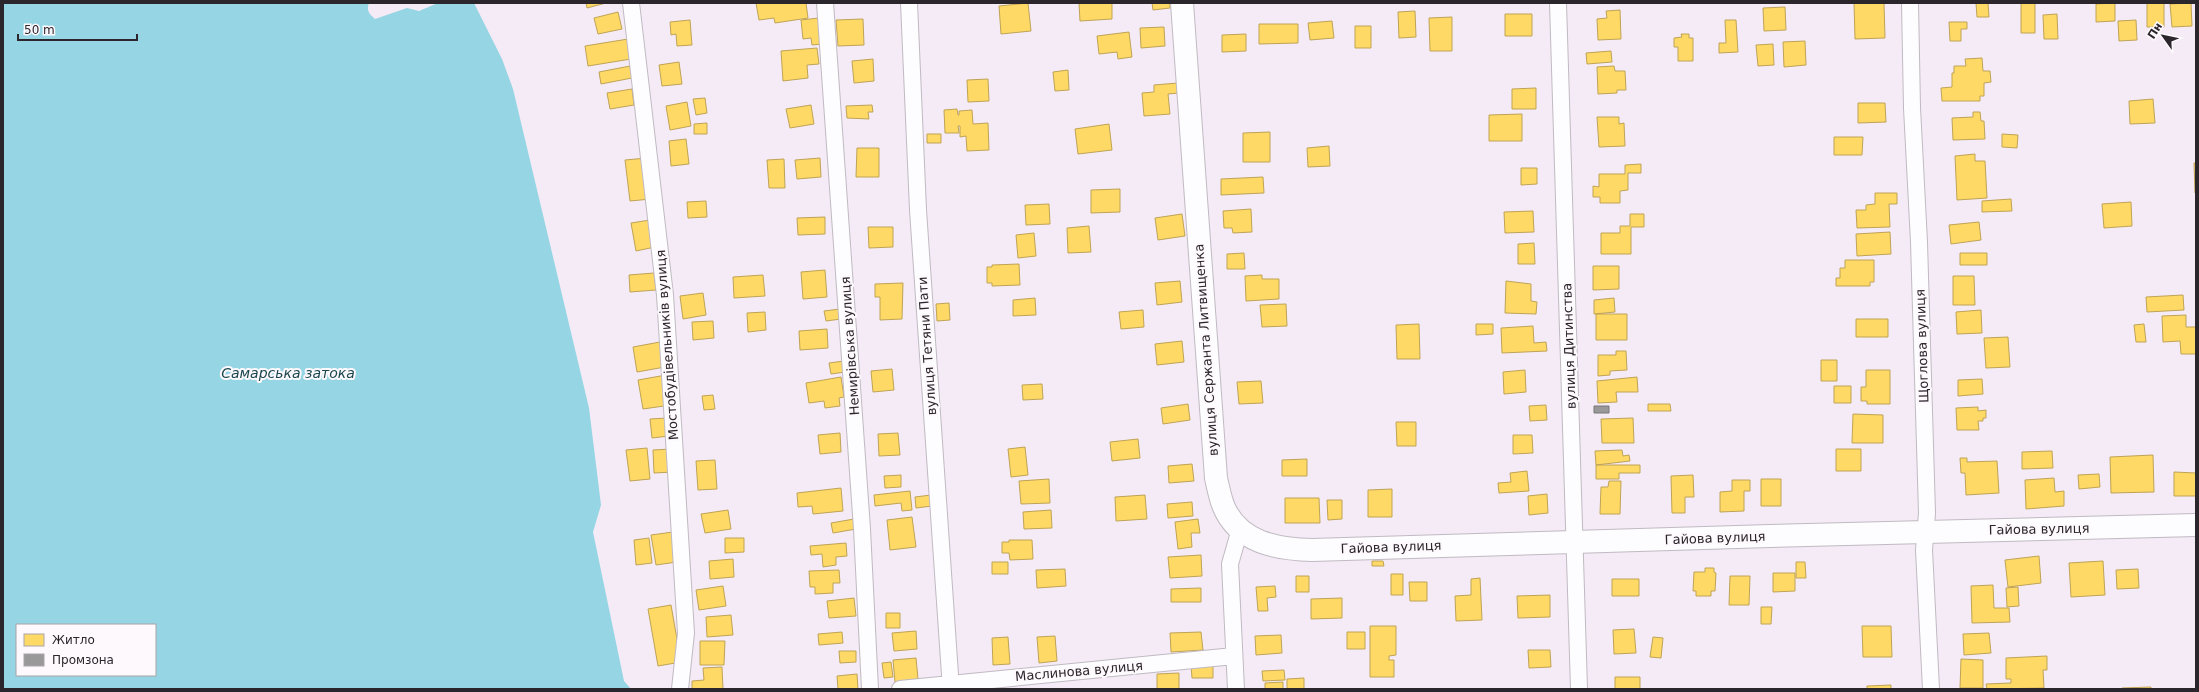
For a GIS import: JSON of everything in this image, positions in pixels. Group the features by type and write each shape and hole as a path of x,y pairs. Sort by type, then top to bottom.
{"main road":[{"name":"вулиця Сержанта Литвищенка","path":"1182,3 1216,478 1224,506 1240,529"},
{"name":"Гайова вулиця","path":"1240,529 1258,542 1269,546 1290,550 1575,540 1683,539 2196,525"}],"street":[{"name":"Мостобудівельників вулиця","path":"631,3 665,295 686,633 680,689"},
{"name":"Немирівська вулиця","path":"825,3 862,529 870,689"},
{"name":"вулиця Тетяни Пати","path":"908,3 918,210 951,686"},
{"name":"вулиця Дитинства","path":"1558,3 1579,689"},
{"name":"Щоглова вулиця","path":"1910,3 1912,108 1919,242 1927,513 1925,532 1931,689"},
{"path":"1236,689 1230,564 1240,529"},
{"name":"Маслинова вулиця","path":"900,689 951,686 1234,656"}],"water":[{"name":"Самарська затока","path":"3,3 369,3 369,12 375,19 407,8 419,11 438,3 474,3 502,59 513,89 589,408 601,505 593,532 624,681 631,689 3,689"}],"building: Житло":[{"path":"586,3 606,3 587,8"},
{"path":"756,3 806,3 808,18 775,23 774,18 759,20"},
{"path":"1028,3 1031,31 1001,34 999,6"},
{"path":"1079,3 1112,3 1112,19 1080,21"},
{"path":"1152,3 1170,3 1170,8 1153,10"},
{"path":"1854,3 1884,3 1885,38 1855,39"},
{"path":"1976,3 1988,3 1989,17 1977,17"},
{"path":"2021,3 2035,3 2035,33 2021,33"},
{"path":"2115,3 2115,21 2096,22 2096,4"},
{"path":"2147,3 2164,3 2164,27 2147,27"},
{"path":"2191,3 2192,26 2172,27 2170,4"},
{"path":"1785,7 1786,30 1764,31 1763,8"},
{"path":"1620,10 1621,39 1598,40 1597,19 1607,18 1606,11"},
{"path":"1415,11 1416,37 1399,38 1398,12"},
{"path":"618,12 622,29 598,34 594,18"},
{"path":"1505,14 1532,14 1532,36 1505,36"},
{"path":"2057,14 2058,39 2044,39 2043,15"},
{"path":"1452,17 1452,51 1430,51 1429,18"},
{"path":"819,18 822,44 812,45 811,38 803,39 801,20"},
{"path":"863,19 864,45 838,46 836,20"},
{"path":"690,20 692,45 677,46 676,34 671,35 670,22"},
{"path":"1725,20 1736,20 1738,52 1719,53 1719,43 1726,43"},
{"path":"2136,20 2137,40 2119,41 2118,21"},
{"path":"1332,21 1334,38 1310,40 1308,23"},
{"path":"1949,22 1967,22 1967,29 1961,29 1961,41 1950,41"},
{"path":"1259,24 1298,24 1298,43 1259,44"},
{"path":"1355,26 1371,26 1371,48 1355,48"},
{"path":"1164,27 1165,46 1141,48 1140,28"},
{"path":"1129,32 1132,57 1118,59 1117,52 1099,54 1097,36"},
{"path":"1246,34 1246,51 1222,52 1222,35"},
{"path":"1681,34 1689,34 1689,38 1693,38 1693,61 1678,61 1678,47 1674,47 1674,38 1682,37"},
{"path":"628,39 631,59 588,66 585,46"},
{"path":"1805,41 1806,65 1784,67 1783,42"},
{"path":"1773,44 1774,65 1758,66 1756,45"},
{"path":"817,48 819,64 807,65 808,78 783,81 781,51"},
{"path":"1611,51 1612,62 1587,64 1586,53"},
{"path":"1982,58 1983,71 1990,71 1991,82 1984,83 1984,96 1980,96 1980,101 1942,101 1941,88 1952,87 1952,73 1954,73 1954,66 1966,66 1965,59"},
{"path":"873,59 874,81 854,83 852,61"},
{"path":"679,62 682,84 662,86 659,65"},
{"path":"630,66 632,78 601,84 599,72"},
{"path":"1614,66 1615,71 1625,71 1626,90 1617,90 1617,93 1598,94 1597,67"},
{"path":"1068,70 1069,90 1055,91 1053,72"},
{"path":"988,79 989,101 968,102 967,80"},
{"path":"1178,83 1179,93 1168,94 1170,114 1144,116 1142,93 1154,92 1154,85"},
{"path":"1536,88 1536,109 1512,109 1512,89"},
{"path":"632,89 634,105 610,109 607,93"},
{"path":"705,98 707,113 696,115 693,99"},
{"path":"2153,99 2155,123 2130,124 2129,101"},
{"path":"687,102 691,126 670,130 666,106"},
{"path":"1858,103 1885,103 1886,122 1858,123"},
{"path":"811,105 814,124 790,128 786,109"},
{"path":"872,105 873,112 868,112 869,119 847,118 846,106"},
{"path":"957,109 958,115 959,111 972,110 973,124 988,123 989,150 967,151 966,136 960,137 960,126 958,126 959,133 945,133 944,110"},
{"path":"1973,112 1980,112 1981,121 1984,121 1985,139 1953,140 1952,118 1973,117"},
{"path":"1522,114 1522,141 1489,141 1489,115"},
{"path":"1597,117 1619,117 1619,124 1624,123 1625,146 1599,147"},
{"path":"707,123 707,134 694,134 694,124"},
{"path":"1109,124 1112,150 1078,154 1075,129"},
{"path":"1270,132 1270,162 1243,162 1243,133"},
{"path":"927,134 941,134 941,143 927,143"},
{"path":"2002,134 2018,135 2017,148 2002,147"},
{"path":"1834,137 1863,137 1862,155 1834,155"},
{"path":"686,139 689,164 671,166 669,141"},
{"path":"1329,146 1330,166 1308,167 1307,148"},
{"path":"857,148 879,148 879,177 856,177"},
{"path":"1975,154 1975,161 1985,161 1987,198 1957,200 1955,156"},
{"path":"647,158 651,199 630,201 625,160"},
{"path":"820,158 821,177 797,179 795,160"},
{"path":"784,159 785,188 769,188 767,160"},
{"path":"2194,163 2196,163 2196,193 2195,193"},
{"path":"1641,164 1641,173 1628,173 1628,190 1620,191 1620,203 1600,203 1600,197 1593,197 1593,186 1599,187 1599,174 1625,174 1625,165"},
{"path":"1521,168 1537,168 1537,184 1521,185"},
{"path":"1263,177 1264,193 1221,195 1221,179"},
{"path":"1120,189 1120,212 1091,213 1091,190"},
{"path":"1875,193 1897,193 1897,204 1889,204 1890,227 1857,228 1856,210 1866,210 1866,205 1875,204"},
{"path":"2011,199 2012,211 1982,212 1982,201"},
{"path":"706,201 707,217 688,218 687,202"},
{"path":"2131,202 2132,226 2104,228 2102,204"},
{"path":"1049,204 1050,224 1026,225 1025,205"},
{"path":"1251,209 1252,232 1233,233 1232,228 1224,228 1223,211"},
{"path":"1533,211 1534,232 1505,233 1504,212"},
{"path":"1182,214 1185,236 1158,240 1155,218"},
{"path":"1630,214 1644,214 1644,227 1631,227 1631,254 1601,254 1601,233 1620,233 1620,226 1630,226"},
{"path":"825,217 825,234 798,235 797,218"},
{"path":"650,220 655,247 636,251 631,223"},
{"path":"1979,222 1981,240 1951,244 1949,225"},
{"path":"1089,226 1091,252 1068,253 1067,228"},
{"path":"868,227 893,227 893,247 869,248"},
{"path":"1890,232 1891,254 1857,256 1856,234"},
{"path":"1034,233 1036,256 1018,258 1016,235"},
{"path":"1534,243 1535,264 1518,264 1518,244"},
{"path":"1244,253 1245,269 1227,269 1227,254"},
{"path":"1960,253 1987,253 1987,265 1960,265"},
{"path":"1845,260 1874,260 1874,282 1870,282 1870,286 1836,286 1836,278 1840,278 1840,268 1845,268"},
{"path":"1019,264 1020,285 992,286 992,283 987,283 987,267 992,267 992,265"},
{"path":"1593,266 1619,266 1619,289 1593,290"},
{"path":"825,270 827,297 803,299 801,272"},
{"path":"654,273 656,290 630,292 629,275"},
{"path":"763,275 765,296 734,298 733,277"},
{"path":"1262,275 1262,279 1279,279 1279,299 1246,301 1245,276"},
{"path":"1953,276 1974,276 1975,305 1953,305"},
{"path":"1180,281 1182,302 1157,305 1155,283"},
{"path":"1506,281 1531,284 1531,301 1537,302 1536,314 1505,313"},
{"path":"903,283 902,319 880,320 880,297 875,297 875,284"},
{"path":"703,293 706,315 683,319 680,296"},
{"path":"2183,295 2184,310 2147,312 2146,297"},
{"path":"1035,298 1036,315 1013,316 1013,300"},
{"path":"1614,298 1615,312 1594,314 1594,300"},
{"path":"949,303 950,320 937,321 936,304"},
{"path":"1286,304 1287,326 1262,327 1260,305"},
{"path":"840,309 841,319 826,321 824,311"},
{"path":"1143,310 1144,327 1121,329 1119,312"},
{"path":"1981,310 1982,333 1957,334 1956,312"},
{"path":"765,312 766,330 748,332 747,313"},
{"path":"1596,314 1627,314 1627,340 1596,340"},
{"path":"2186,315 2186,327 2196,327 2196,354 2181,354 2180,341 2163,342 2162,316"},
{"path":"1856,319 1888,319 1888,337 1856,337"},
{"path":"713,321 714,338 693,340 692,322"},
{"path":"1419,324 1420,359 1397,359 1396,325"},
{"path":"1476,324 1493,324 1493,334 1476,335"},
{"path":"2144,324 2146,342 2136,342 2134,325"},
{"path":"1533,326 1534,343 1546,342 1547,351 1502,353 1501,328"},
{"path":"827,329 828,348 800,350 799,331"},
{"path":"2008,337 2010,367 1986,368 1984,338"},
{"path":"1182,341 1184,362 1157,365 1155,344"},
{"path":"660,342 665,367 637,372 633,347"},
{"path":"1616,351 1626,351 1627,370 1610,371 1610,375 1598,376 1598,355 1616,355"},
{"path":"1821,360 1837,360 1837,381 1821,381"},
{"path":"844,361 845,372 831,374 829,363"},
{"path":"892,369 894,390 873,392 871,371"},
{"path":"1525,370 1526,392 1504,394 1503,372"},
{"path":"1866,370 1890,370 1890,404 1867,404 1867,401 1861,401 1861,387 1866,387"},
{"path":"666,375 671,405 643,409 638,380"},
{"path":"841,377 844,397 839,398 840,406 825,408 824,401 809,403 806,383"},
{"path":"1637,377 1638,392 1616,392 1617,402 1598,403 1597,381"},
{"path":"1982,379 1983,394 1958,396 1958,380"},
{"path":"1261,381 1263,403 1239,404 1237,382"},
{"path":"1042,384 1043,399 1023,400 1022,385"},
{"path":"1834,386 1851,386 1851,403 1834,403"},
{"path":"713,395 715,409 704,410 702,396"},
{"path":"1188,404 1190,420 1163,424 1161,408"},
{"path":"1648,404 1670,404 1671,411 1648,411"},
{"path":"1546,405 1547,420 1530,421 1529,406"},
{"path":"1978,407 1978,411 1986,410 1986,418 1983,418 1983,421 1978,421 1979,430 1957,430 1956,408"},
{"path":"1853,414 1883,415 1883,443 1852,443"},
{"path":"667,418 669,436 652,438 650,419"},
{"path":"1633,418 1634,443 1602,443 1601,419"},
{"path":"1396,422 1416,422 1416,446 1397,446"},
{"path":"840,433 841,452 820,454 818,435"},
{"path":"898,433 900,455 879,456 878,434"},
{"path":"1513,435 1532,435 1533,453 1513,454"},
{"path":"1138,439 1140,458 1112,461 1110,442"},
{"path":"1025,447 1028,475 1011,477 1008,449"},
{"path":"647,448 650,479 630,481 626,450"},
{"path":"671,449 673,472 654,473 653,450"},
{"path":"1836,449 1861,449 1861,471 1836,471"},
{"path":"1622,450 1623,456 1629,455 1630,461 1596,465 1595,451"},
{"path":"2052,451 2053,468 2022,469 2022,452"},
{"path":"2153,455 2154,492 2111,493 2110,457"},
{"path":"1960,458 1967,458 1967,462 1997,461 1999,493 1966,495 1965,473 1961,473"},
{"path":"1307,459 1307,476 1282,476 1282,460"},
{"path":"715,460 717,489 698,490 696,461"},
{"path":"1192,464 1194,481 1169,483 1168,466"},
{"path":"1596,465 1640,465 1640,473 1619,473 1619,479 1596,479"},
{"path":"1527,471 1529,491 1499,493 1498,483 1511,482 1510,473"},
{"path":"2174,472 2196,473 2196,496 2174,496"},
{"path":"2099,474 2100,487 2079,489 2078,475"},
{"path":"901,475 901,487 885,488 884,476"},
{"path":"1693,475 1694,497 1685,497 1685,513 1672,513 1671,476"},
{"path":"2054,478 2055,492 2064,491 2064,506 2026,509 2025,480"},
{"path":"1049,479 1050,503 1021,504 1019,481"},
{"path":"1761,479 1781,479 1781,506 1761,506"},
{"path":"1732,480 1750,480 1750,491 1744,491 1744,511 1720,512 1720,492 1732,491"},
{"path":"1609,481 1621,481 1620,514 1600,514 1601,487 1608,487"},
{"path":"841,488 843,511 813,514 812,506 798,507 797,493"},
{"path":"1392,489 1392,517 1368,517 1368,490"},
{"path":"910,491 912,510 902,511 901,503 875,506 874,495"},
{"path":"1547,494 1548,513 1529,515 1528,496"},
{"path":"931,495 932,506 916,508 915,497"},
{"path":"1145,495 1147,519 1116,521 1115,497"},
{"path":"1285,498 1319,498 1320,523 1285,523"},
{"path":"1327,500 1342,500 1342,519 1328,520"},
{"path":"1192,502 1193,516 1168,518 1167,504"},
{"path":"728,510 731,529 705,533 701,514"},
{"path":"1051,510 1052,528 1024,529 1023,512"},
{"path":"912,517 916,547 890,550 887,520"},
{"path":"854,519 856,529 833,533 831,523"},
{"path":"1198,519 1200,533 1191,533 1192,547 1178,549 1175,522"},
{"path":"673,532 677,562 656,565 651,535"},
{"path":"649,538 652,563 636,565 634,540"},
{"path":"725,538 744,538 744,552 725,553"},
{"path":"1009,540 1032,540 1033,559 1010,560 1009,553 1002,553 1002,542 1009,542"},
{"path":"846,543 847,556 836,557 836,565 823,567 822,554 811,555 810,546"},
{"path":"1201,555 1202,576 1170,578 1168,557"},
{"path":"2039,556 2041,583 2008,587 2005,560"},
{"path":"733,559 734,577 710,579 709,561"},
{"path":"1372,561 1383,561 1384,566 1372,566"},
{"path":"2103,561 2105,595 2071,597 2069,563"},
{"path":"992,562 1008,562 1008,574 992,574"},
{"path":"1796,562 1805,562 1806,578 1796,578"},
{"path":"1705,568 1714,568 1714,572 1716,573 1715,591 1711,591 1711,596 1696,596 1696,591 1693,591 1694,572 1705,572"},
{"path":"1065,569 1066,586 1037,588 1036,570"},
{"path":"2138,569 2139,588 2117,589 2116,570"},
{"path":"839,570 840,583 833,583 833,593 815,594 815,587 810,587 809,571"},
{"path":"1773,573 1795,573 1795,591 1773,592"},
{"path":"1391,574 1403,574 1403,595 1391,595"},
{"path":"1296,576 1309,576 1309,592 1296,592"},
{"path":"1730,576 1750,576 1749,605 1729,605"},
{"path":"1480,578 1482,620 1456,621 1455,596 1471,595 1471,579"},
{"path":"1612,579 1639,579 1639,596 1612,596"},
{"path":"1409,582 1427,582 1427,601 1410,601"},
{"path":"1993,585 1994,608 2009,608 2010,622 1972,623 1971,586"},
{"path":"723,586 726,606 699,610 696,590"},
{"path":"1275,586 1276,597 1267,598 1268,611 1258,611 1256,587"},
{"path":"2018,587 2019,606 2007,607 2006,588"},
{"path":"1201,588 1201,602 1171,602 1171,589"},
{"path":"1550,595 1550,617 1518,618 1517,596"},
{"path":"854,598 856,616 829,618 827,601"},
{"path":"1342,598 1342,618 1311,619 1311,599"},
{"path":"671,605 681,662 658,666 648,609"},
{"path":"1761,607 1772,607 1771,624 1761,624"},
{"path":"886,613 900,613 900,628 886,628"},
{"path":"731,615 733,635 707,637 706,617"},
{"path":"1370,626 1396,626 1396,655 1389,656 1389,660 1394,660 1394,677 1370,677"},
{"path":"1862,626 1891,626 1892,657 1863,657"},
{"path":"1634,629 1636,653 1614,654 1613,630"},
{"path":"916,631 917,649 894,651 892,633"},
{"path":"842,632 843,643 819,645 818,634"},
{"path":"1201,632 1203,650 1171,652 1170,633"},
{"path":"1347,632 1365,632 1365,649 1347,649"},
{"path":"1989,633 1991,653 1964,655 1963,634"},
{"path":"1281,635 1282,653 1256,655 1255,636"},
{"path":"1055,636 1057,661 1039,663 1037,637"},
{"path":"1008,637 1010,664 993,665 992,638"},
{"path":"1653,637 1663,638 1661,658 1650,657"},
{"path":"700,641 725,641 724,665 700,665"},
{"path":"1528,650 1550,650 1551,667 1529,668"},
{"path":"839,651 856,651 856,662 840,663"},
{"path":"2047,656 2047,670 2043,670 2044,688 1987,689 1986,684 2011,683 2011,679 2006,679 2006,658"},
{"path":"916,658 918,679 895,682 893,660"},
{"path":"1961,659 1983,660 1983,688 1960,688"},
{"path":"891,662 893,677 884,678 882,663"},
{"path":"1191,665 1213,665 1213,678 1192,678"},
{"path":"722,667 723,689 692,689 692,681 704,680 703,668"},
{"path":"1284,670 1285,680 1263,681 1262,671"},
{"path":"1179,673 1179,689 1157,689 1157,674"},
{"path":"857,674 858,689 838,689 837,676"},
{"path":"1615,677 1640,677 1640,689 1615,689"},
{"path":"1304,678 1304,689 1287,689 1287,679"},
{"path":"1283,682 1283,689 1265,689 1265,683"},
{"path":"1891,685 1891,689 1867,689 1867,686"},
{"path":"2151,687 2151,689 2122,689 2122,688"}],"building: Промзона":[{"path":"1594,406 1609,406 1609,413 1594,413"}]}
